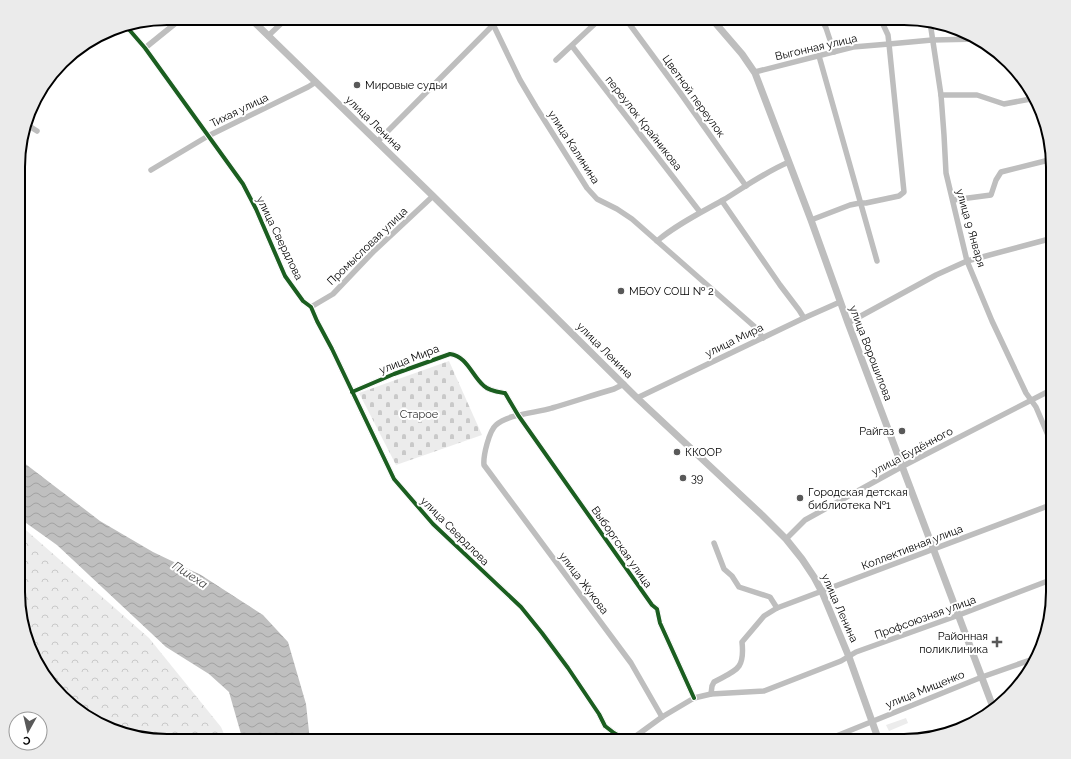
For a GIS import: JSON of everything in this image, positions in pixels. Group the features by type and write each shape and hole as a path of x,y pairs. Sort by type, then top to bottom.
{"main road":[{"name":"улица Ленина","path":"257,25 433,196 637,398 762,515 786,540 802,559 822,592 849,657 877,734"},
{"name":"улица Ворошилова","path":"718,25 755,72 992,704"}],"street":[{"path":"145,48 173,25"},
{"path":"268,36 280,25"},
{"path":"377,142 494,25"},
{"name":"улица Калинина","path":"494,25 524,87 587,188 597,199 617,208 632,219 755,326 763,338"},
{"path":"556,60 594,25"},
{"name":"Цветной переулок","path":"630,25 746,186"},
{"path":"824,25 834,52"},
{"path":"811,220 850,204 866,203 899,196 904,192 888,35 883,25"},
{"name":"улица 9 Января","path":"931,28 941,95 946,173 967,261 992,320 1026,393 1036,407 1046,430"},
{"name":"улица Свердлова","path":"130,30 145,48 243,184 256,209 285,276 303,301 311,306 316,321 332,349 394,479 433,524 521,607 568,668 599,714 605,726 617,734"},
{"name":"Выгонная улица","path":"755,72 853,47 932,40 967,40"},
{"name":"переулок Крайникова","path":"572,46 700,212"},
{"path":"819,56 876,261"},
{"name":"Тихая улица","path":"151,170 208,136 316,82"},
{"path":"941,95 977,95 1004,104 1029,99"},
{"path":"31,127 38,131"},
{"path":"953,200 991,195 996,180 1001,172 1046,161"},
{"path":"657,241 700,212 777,167 789,162"},
{"name":"Промысловая улица","path":"311,306 333,294 373,252 433,196"},
{"path":"722,200 804,318"},
{"path":"848,323 936,275 967,261 1046,240"},
{"name":"улица Мира","path":"637,398 840,302"},
{"name":"улица Мира","path":"352,392 401,371 450,354 456,355 466,364 485,388 505,393 518,415"},
{"path":"518,415 550,409 614,389 624,384"},
{"name":"улица Будённого","path":"786,540 806,520 903,466 1046,393"},
{"name":"улица Жукова","path":"518,415 501,421 495,426 488,441 483,458 484,465 631,663 662,718"},
{"name":"Выборгская улица","path":"518,415 652,605 657,609 660,623 694,698"},
{"name":"Коллективная улица","path":"711,694 714,682 736,669 742,662 742,642 764,616 777,608 1046,507"},
{"path":"714,543 724,569 732,576 739,586 770,597 777,608"},
{"name":"Профсоюзная улица","path":"638,734 694,698 711,694 764,691 841,661 856,652 1046,582"},
{"name":"улица Мищенко","path":"841,734 982,677 1028,661"}],"green space":[{"name":"Старое","path":"449,361 482,435 396,465 359,393"},
{"path":"25,529 149,638 221,727 224,734 158,734 130,729 96,715 80,705 60,686 44,663 30,629 25,601"},
{"path":"906,718 908,723 889,731 886,725"}],"water":[{"name":"Пшеха","path":"25,464 100,521 153,552 201,575 263,615 288,642 306,704 309,734 241,734 229,692 209,674 166,647 57,545 25,522"}],"cycle path":[{"path":"130,30 145,48 243,184 256,209 285,276 303,301 311,307 394,479 433,524 521,607 568,668 599,714 605,726 616,734"},
{"path":"352,392 394,374 450,354 461,358 486,388 505,393 518,415 652,605 657,609 660,623 694,698"}],"place":[{"name":"Мировые судьи","path":"357,85"},
{"name":"МБОУ СОШ № 2","path":"621,291"},
{"name":"Райгаз","path":"902,431"},
{"name":"ККООР","path":"677,452"},
{"name":"39","path":"683,478"},
{"name":"Городская детская библиотека №1","path":"800,498"},
{"name":"Районная поликлиника","path":"997,642"}]}
